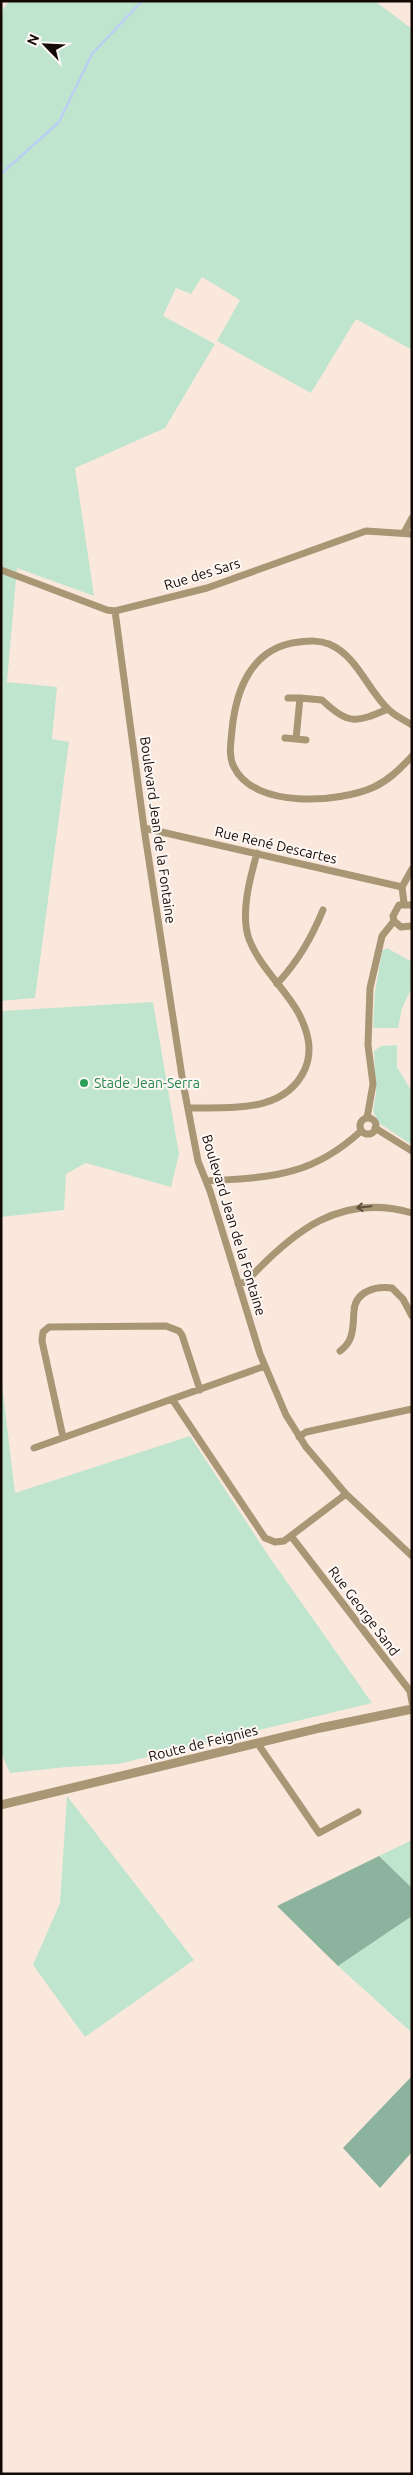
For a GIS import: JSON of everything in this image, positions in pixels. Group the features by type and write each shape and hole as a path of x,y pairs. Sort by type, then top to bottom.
{"street":[{"path":"408,533 412,518"},
{"name":"Rue des Sars","path":"115,611 207,588 366,531 408,533"},
{"path":"1,570 107,610 115,611"},
{"name":"Boulevard Jean de la Fontaine","path":"115,611 144,828 198,1161 207,1181 264,1366 286,1414 299,1437 346,1494 412,1556"},
{"path":"412,725 388,709 356,665 337,649 319,641 293,642 264,654 253,665 242,684 233,721 230,755 233,767 250,784 267,793 297,799 330,799 375,786 390,778 412,756"},
{"path":"288,698 322,700 332,711 348,719 375,715 388,709"},
{"path":"296,739 300,698"},
{"path":"285,738 306,740"},
{"name":"Rue René Descartes","path":"144,828 402,887"},
{"path":"188,1108 229,1108 274,1101 287,1094 301,1077 308,1062 310,1045 307,1031 298,1013 249,939 246,921 257,853"},
{"path":"404,903 402,887 412,868"},
{"path":"404,903 412,905"},
{"path":"361,1131 360,1123 367,1118 373,1084 368,1045 370,988 382,936 394,920 394,912 404,903"},
{"path":"277,984 297,963 311,940 322,910"},
{"path":"394,920 401,927 412,926"},
{"path":"367,1118 373,1120 375,1128 412,1151"},
{"path":"361,1131 368,1134 375,1128"},
{"path":"207,1181 259,1178 308,1168 347,1144 361,1131"},
{"path":"238,1284 246,1282 304,1230 346,1209 382,1206 412,1213"},
{"path":"340,1351 349,1341 354,1309 359,1298 366,1291 378,1286 392,1288 403,1299 412,1316"},
{"path":"62,1437 42,1341 43,1332 49,1326 166,1326 173,1328 182,1335 200,1390"},
{"path":"34,1448 264,1366"},
{"path":"172,1399 265,1538 275,1542 284,1541 346,1494"},
{"path":"299,1437 306,1432 412,1409"},
{"name":"Rue George Sand","path":"291,1536 410,1691 412,1702"},
{"name":"Route de Feignies","path":"1,1805 389,1712 412,1709"},
{"path":"258,1744 319,1833 358,1812"}],"green space":[{"path":"9,1 375,1 412,29 412,350 356,319 311,393 217,341 240,300 202,277 191,294 176,288 163,316 215,344 165,428 75,468 94,596 17,568 7,682 57,687 52,739 69,742 35,998 1,1001 1,12"},
{"path":"387,948 412,962 412,987 402,1008 398,1028 373,1028 375,992 382,951"},
{"name":"Stade Jean-Serra","path":"153,1002 179,1154 171,1187 86,1163 66,1174 64,1210 1,1217 1,1011"},
{"path":"397,1045 397,1067 412,1092 412,1145 379,1123 373,1111 376,1093 374,1051 381,1046"},
{"path":"1,1376 15,1493 190,1436 268,1555 372,1703 118,1764 10,1773 1,1753"},
{"path":"67,1796 194,1960 85,2037 33,1965 60,1903"},
{"path":"412,1840 412,1888 379,1856"},
{"path":"379,1856 412,1888 412,1916 338,1966 277,1906"},
{"path":"412,1916 412,2030 411,2032 338,1966"},
{"path":"412,2076 412,2152 380,2188 343,2148"}],"waterway":[{"path":"1,174 59,122 92,54 142,1"}],"place":[{"name":"Stade Jean-Serra","path":"84,1083"}]}
